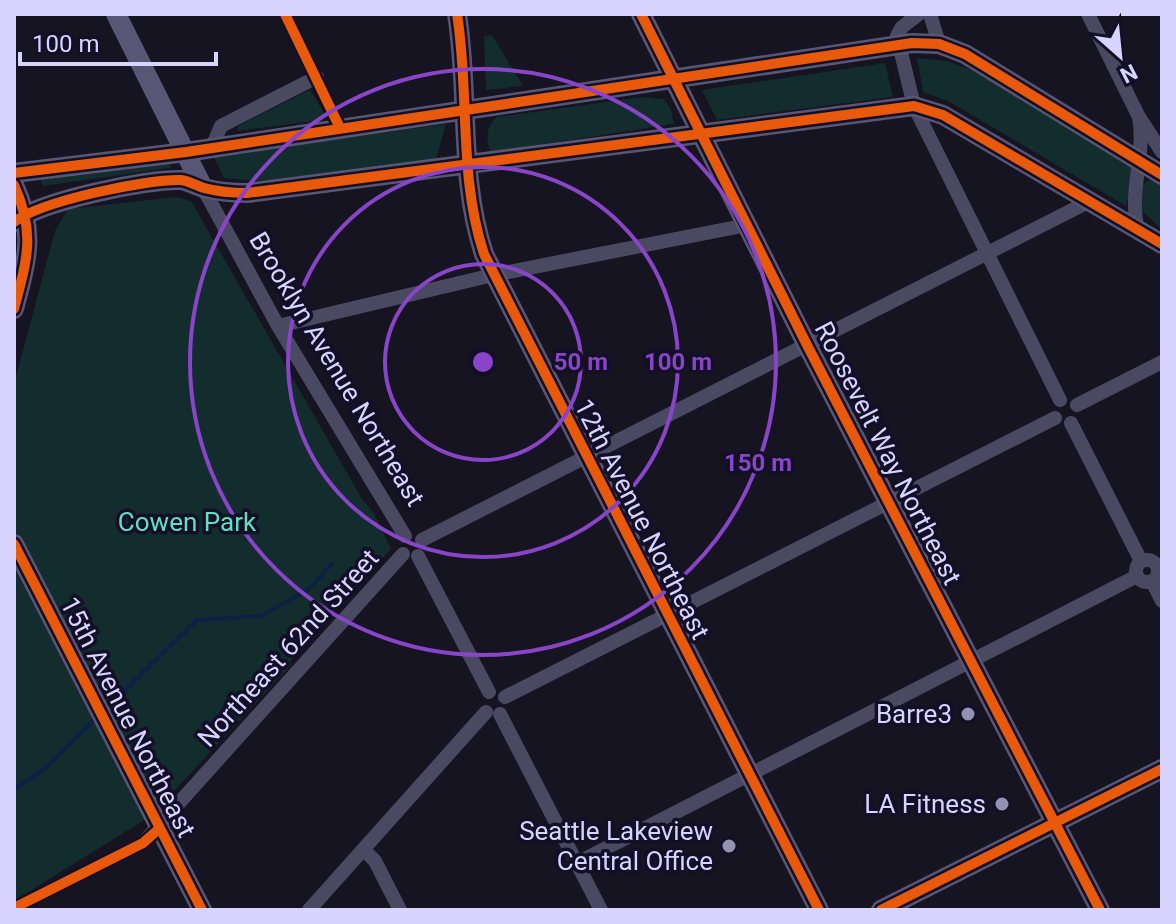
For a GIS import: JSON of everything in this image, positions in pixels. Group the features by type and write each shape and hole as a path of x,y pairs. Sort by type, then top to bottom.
{"main road":[{"name":"Brooklyn Avenue Northeast","path":"116,14 203,188"},
{"name":"12th Avenue Northeast","path":"457,14 463,64 465,166 473,217 493,275 819,910"},
{"name":"Roosevelt Way Northeast","path":"641,14 807,345 1100,910"},
{"path":"14,173 186,152 899,46 939,44 965,54 1162,175"},
{"path":"20,217 61,200 162,182 184,181 203,188 247,193 914,106 943,115 1162,244"},
{"path":"14,185 20,217 30,238 14,309"},
{"name":"15th Avenue Northeast","path":"14,544 202,910"},
{"path":"881,910 1162,769"}],"street":[{"path":"285,14 340,128"},
{"path":"919,14 902,27 897,36 914,106 1060,400"},
{"path":"930,14 939,44"},
{"path":"1088,14 1139,117 1162,152"},
{"path":"212,147 221,126 317,77"},
{"path":"1138,230 1133,207 1138,160 1143,144 1139,117"},
{"name":"Brooklyn Avenue Northeast","path":"203,188 278,326 405,536"},
{"path":"422,540 1090,201"},
{"path":"278,326 493,275 747,225"},
{"path":"1077,405 1162,362"},
{"path":"1069,399 1077,405 1077,417 1071,423 1060,423 1055,418 1054,406 1060,400 1069,399"},
{"path":"505,697 888,500 1055,418"},
{"path":"1071,423 1143,581 1152,581"},
{"path":"411,555 424,549 422,540 413,534 405,536 400,545 411,555 489,692"},
{"name":"Northeast 62nd Street","path":"14,908 143,843 160,828 411,555"},
{"path":"577,863 971,660 1149,560 1159,564 1152,581"},
{"path":"1152,581 1162,601"},
{"path":"309,910 493,713 506,707 505,697 498,691 489,692 482,701 493,713 601,910"},
{"path":"364,850 375,861 400,910"}],"green space":[{"path":"492,35 523,86 486,90 484,36"},
{"path":"917,58 947,61 972,70 1132,166 1134,173 1126,206 948,101 923,92"},
{"path":"885,63 893,97 717,120 702,90"},
{"path":"310,90 324,113 321,120 237,131 238,126"},
{"path":"642,97 663,99 670,107 674,124 491,152 489,147 489,129 497,117"},
{"path":"446,124 436,159 268,182 224,178 214,157"},
{"path":"172,161 170,168 43,186 39,177"},
{"path":"1151,179 1162,185 1162,230 1141,210 1142,185"},
{"name":"Cowen Park","path":"176,197 191,201 362,499 374,513 391,549 290,661 291,665 151,816 33,889 14,906 14,384 55,231 68,209"}],"waterway":[{"path":"105,709 197,620 261,616 309,589 332,564"},
{"path":"14,790 48,766 96,718"}],"cycle path":[{"path":"285,14 340,128"},
{"path":"457,14 467,165 484,254 819,910"},
{"path":"641,14 807,345 1100,910"},
{"path":"14,173 186,152 912,43 939,44 965,54 1162,175"},
{"path":"14,222 69,199 144,183 181,180 204,188 247,193 914,106 943,115 1162,244"},
{"path":"14,185 27,232 26,261 14,309"},
{"path":"14,544 202,910"},
{"path":"881,910 1162,769"},
{"path":"14,908 143,843 160,828"}],"place":[{"name":"Barre3","path":"968,714"},
{"name":"LA Fitness","path":"1002,804"},
{"name":"Seattle Lakeview Central Office","path":"729,846"}]}
